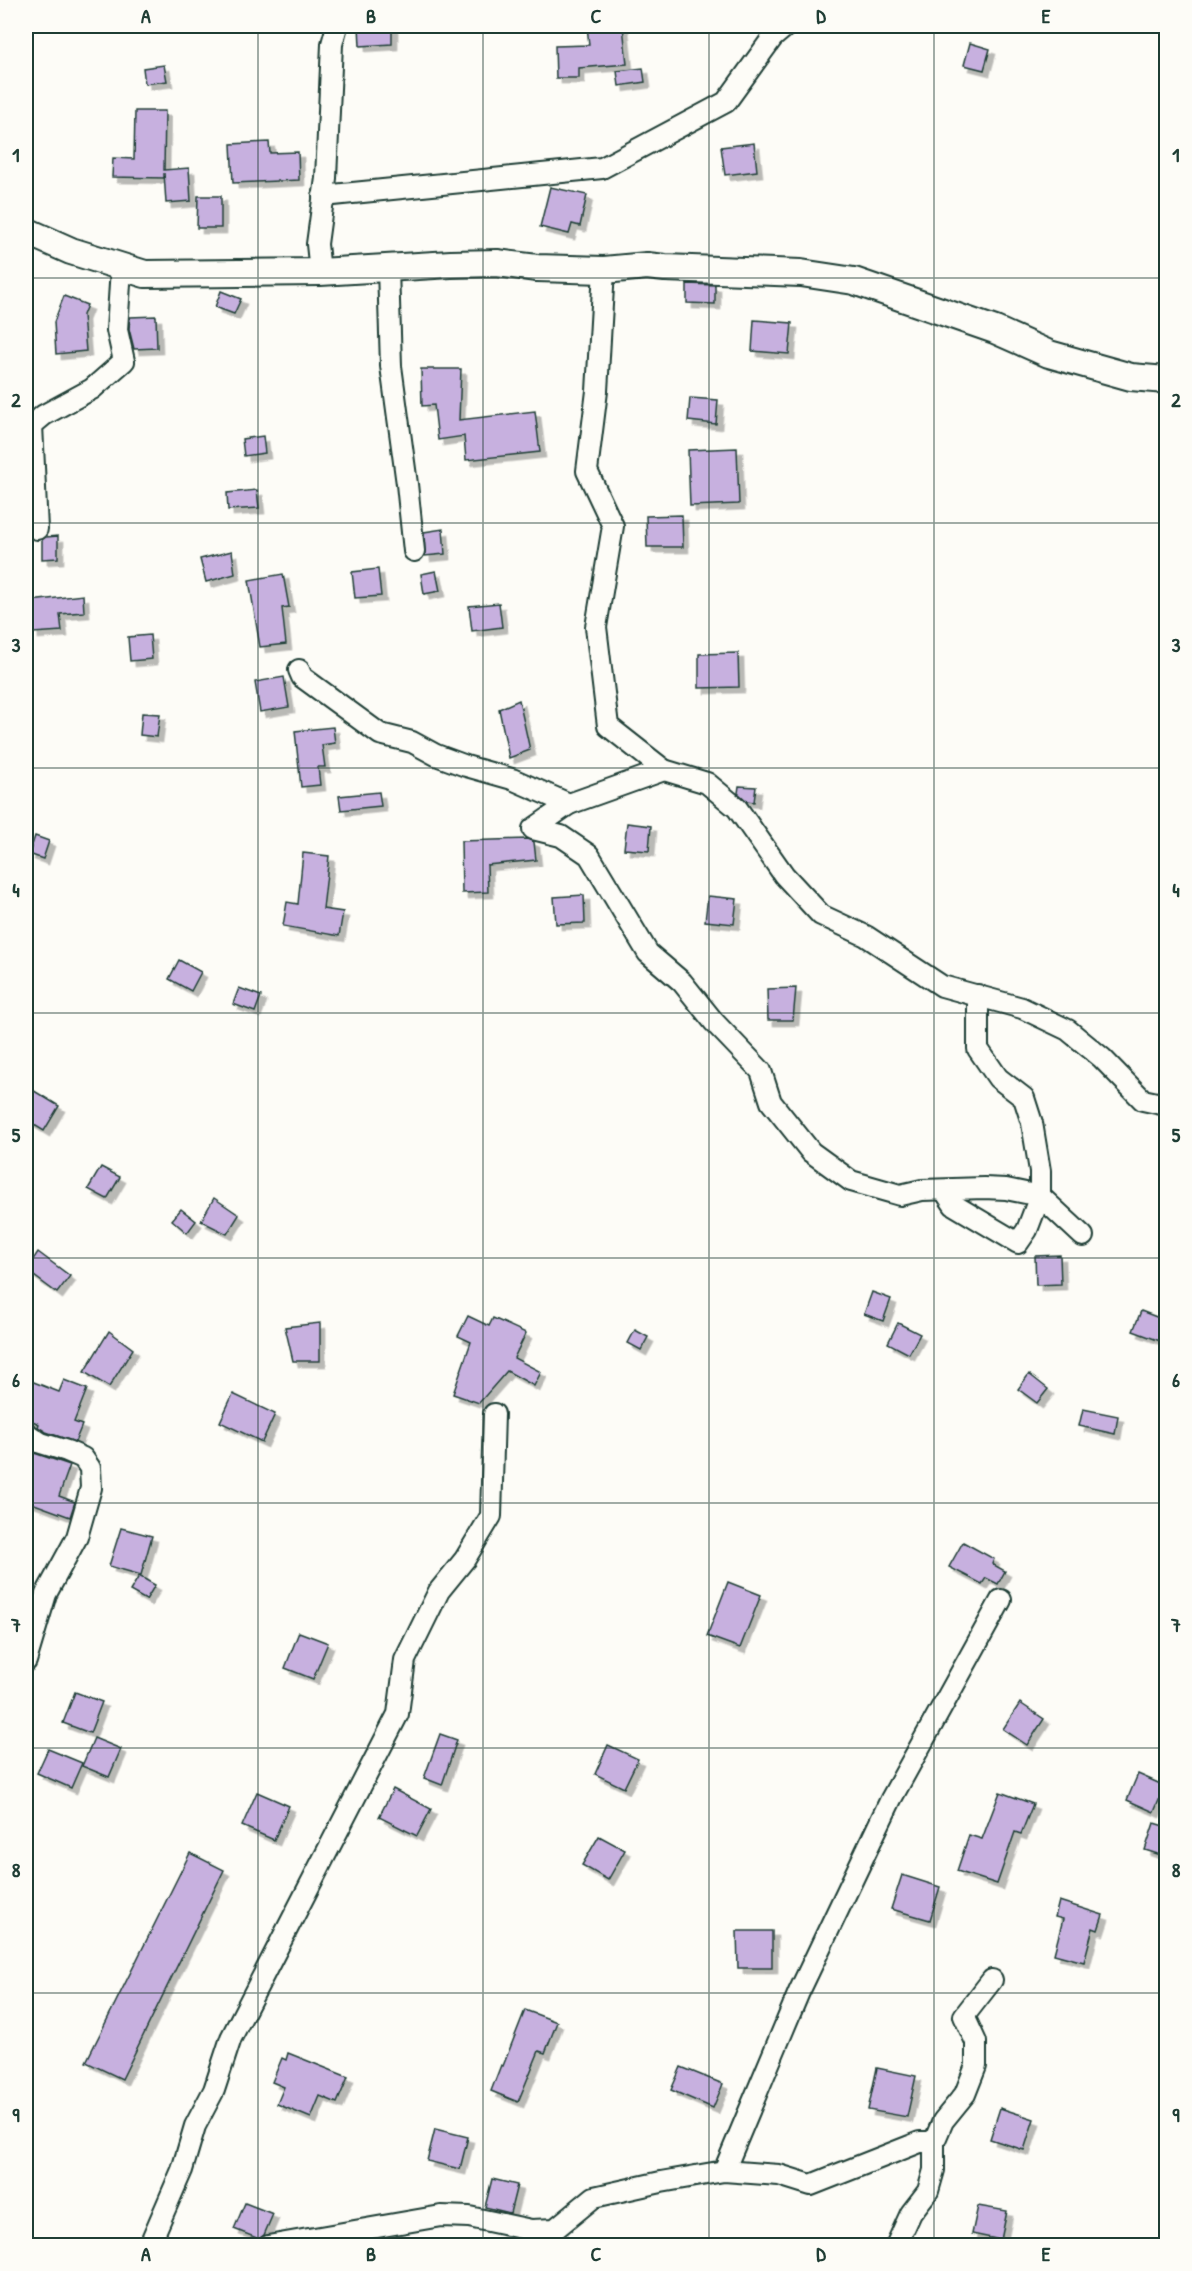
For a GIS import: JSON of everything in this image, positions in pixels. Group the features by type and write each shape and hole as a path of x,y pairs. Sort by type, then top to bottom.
{"street":[{"path":"320,272 317,244 323,196 332,44 337,26"},
{"path":"323,196 602,168 726,102 773,37 786,26"},
{"path":"26,231 71,251 145,274 320,272 497,263 537,268 604,270 646,266 801,273 854,281 995,330 1049,354 1131,377 1167,380"},
{"path":"37,529 29,428 44,415 92,389 124,361 117,330 121,268"},
{"path":"388,268 391,366 414,551"},
{"path":"604,270 597,391 587,471 612,526 596,627 608,726 664,770 707,783 737,808 784,875 820,915 866,936 942,986 1022,1008 1068,1030 1102,1058 1143,1100 1167,1105"},
{"path":"299,670 302,677 380,734 412,742 466,766 512,779 569,804"},
{"path":"664,770 569,804 533,829 561,836 589,855 648,953 682,982 714,1022 761,1071 771,1102 810,1152 851,1181 900,1195 922,1190 984,1188 1006,1189 1040,1196 1083,1236"},
{"path":"944,1190 954,1205 1018,1243 1027,1230 1040,1196 1040,1171 1032,1123 1024,1098 998,1078 978,1049 978,995"},
{"path":"149,2246 182,2170 195,2126 214,2090 231,2038 398,1714 405,1660 439,1592 465,1559 490,1516 494,1414"},
{"path":"26,1433 41,1443 83,1458 90,1468 92,1488 77,1536 46,1594 26,1661"},
{"path":"724,2171 799,1992 891,1799 1001,1600"},
{"path":"896,2246 911,2213 928,2192 934,2170 934,2142 943,2121 965,2094 976,2066 976,2042 964,2016 992,1980"},
{"path":"268,2246 441,2216 470,2217 531,2230 555,2229 594,2197 724,2171 779,2175 810,2185 920,2142 934,2142"}],"building":[{"path":"359,26 392,26 392,44 360,46"},
{"path":"587,26 623,26 627,64 579,68 579,78 556,78 555,46 589,45"},
{"path":"970,43 990,49 984,70 964,65"},
{"path":"164,65 167,81 145,84 143,68"},
{"path":"643,68 645,82 619,86 617,71"},
{"path":"135,111 165,111 164,170 189,168 191,201 166,203 164,173 164,178 112,177 113,158 134,159"},
{"path":"269,142 270,153 298,152 299,180 233,183 231,144"},
{"path":"754,143 757,171 725,175 721,147"},
{"path":"550,187 587,195 580,226 572,224 569,234 540,227"},
{"path":"198,196 221,196 221,228 197,228"},
{"path":"687,284 715,285 715,304 687,303"},
{"path":"221,291 241,299 234,314 215,307"},
{"path":"64,296 87,305 83,315 86,351 56,354 54,322"},
{"path":"156,316 157,348 134,349 129,329 130,317"},
{"path":"754,320 792,323 789,354 752,351"},
{"path":"421,369 461,369 459,420 535,411 540,452 466,460 464,436 438,440 434,405 422,406"},
{"path":"690,398 718,400 716,424 688,421"},
{"path":"263,436 265,453 244,456 242,439"},
{"path":"737,448 739,504 690,506 688,450"},
{"path":"257,490 259,508 228,510 227,493"},
{"path":"682,515 683,547 647,547 646,516"},
{"path":"443,529 445,554 425,556 424,532"},
{"path":"58,536 58,558 42,559 42,540 46,537"},
{"path":"232,551 235,574 206,582 200,559"},
{"path":"378,569 381,596 355,598 352,572"},
{"path":"436,571 440,591 424,594 421,574"},
{"path":"283,574 289,607 282,608 286,644 260,647 249,580"},
{"path":"83,595 84,612 60,614 62,631 33,633 31,601"},
{"path":"499,603 502,627 472,631 469,606"},
{"path":"150,635 152,659 130,661 128,637"},
{"path":"738,653 739,687 699,688 699,654"},
{"path":"284,677 289,707 260,712 255,682"},
{"path":"519,700 530,750 509,758 499,709"},
{"path":"142,713 160,714 157,737 140,735"},
{"path":"333,727 335,743 322,745 325,767 318,767 320,785 301,787 295,731"},
{"path":"739,786 756,787 754,802 747,801 738,793"},
{"path":"379,792 381,806 341,810 339,796"},
{"path":"627,823 651,826 649,851 624,849"},
{"path":"35,836 49,841 43,859 29,854"},
{"path":"527,839 534,842 536,860 487,865 488,892 462,893 461,841"},
{"path":"303,853 329,856 323,909 343,912 339,936 283,926 287,902 298,904"},
{"path":"584,895 585,923 556,924 554,897"},
{"path":"708,896 737,899 734,924 705,921"},
{"path":"179,960 201,972 191,991 169,979"},
{"path":"239,988 261,996 255,1012 233,1004"},
{"path":"796,988 793,1020 768,1020 767,989"},
{"path":"26,1086 59,1106 44,1131 26,1120"},
{"path":"101,1167 120,1177 107,1199 88,1189"},
{"path":"214,1198 239,1215 227,1234 201,1221"},
{"path":"181,1209 196,1221 187,1233 172,1220"},
{"path":"38,1252 70,1276 57,1293 26,1270"},
{"path":"1060,1255 1061,1284 1036,1285 1035,1256"},
{"path":"872,1292 891,1299 883,1321 864,1314"},
{"path":"1141,1311 1167,1321 1160,1341 1133,1331"},
{"path":"468,1316 489,1326 493,1318 526,1333 514,1358 541,1372 534,1386 507,1371 479,1403 453,1394 471,1342 458,1336"},
{"path":"320,1323 320,1361 293,1361 285,1327"},
{"path":"898,1323 920,1334 909,1354 888,1343"},
{"path":"635,1330 648,1337 641,1350 628,1343"},
{"path":"109,1331 133,1349 109,1387 84,1372"},
{"path":"1029,1374 1048,1389 1037,1403 1018,1389"},
{"path":"26,1379 59,1392 64,1380 87,1389 74,1422 82,1425 75,1442 46,1432 38,1427 39,1424 26,1418"},
{"path":"233,1394 275,1414 262,1442 220,1422"},
{"path":"1083,1409 1118,1416 1115,1434 1079,1426"},
{"path":"34,1453 70,1465 59,1496 75,1502 70,1517 26,1501 26,1476"},
{"path":"121,1528 152,1536 141,1575 109,1566"},
{"path":"963,1542 994,1559 992,1564 1005,1571 998,1584 986,1578 982,1584 949,1567"},
{"path":"139,1576 155,1585 146,1600 130,1591"},
{"path":"728,1582 761,1595 740,1648 707,1636"},
{"path":"299,1632 328,1643 313,1679 285,1668"},
{"path":"75,1692 102,1702 90,1733 63,1723"},
{"path":"1020,1703 1044,1719 1027,1745 1003,1729"},
{"path":"440,1734 457,1740 442,1785 424,1778"},
{"path":"94,1738 121,1749 109,1777 82,1766"},
{"path":"608,1745 638,1759 624,1788 595,1774"},
{"path":"48,1749 82,1763 71,1788 37,1773"},
{"path":"1138,1774 1165,1786 1154,1812 1127,1800"},
{"path":"393,1789 431,1809 417,1836 379,1817"},
{"path":"257,1792 289,1806 274,1840 242,1826"},
{"path":"1000,1792 1033,1804 1021,1834 1015,1832 997,1884 957,1871 969,1835 982,1839"},
{"path":"1154,1823 1167,1827 1167,1857 1145,1850"},
{"path":"599,1836 625,1850 608,1880 582,1865"},
{"path":"190,1853 224,1870 122,2079 86,2062"},
{"path":"902,1875 940,1887 930,1920 891,1909"},
{"path":"1059,1901 1103,1915 1098,1930 1093,1928 1084,1962 1054,1954 1063,1919 1055,1917"},
{"path":"737,1931 772,1931 772,1968 738,1968"},
{"path":"525,2010 557,2022 545,2053 539,2051 518,2102 491,2091"},
{"path":"288,2053 348,2077 337,2103 320,2096 311,2118 277,2104 284,2087 272,2082 282,2058 286,2060"},
{"path":"681,2067 723,2084 713,2108 671,2090"},
{"path":"877,2068 916,2076 907,2117 868,2110"},
{"path":"1000,2108 1034,2119 1024,2150 990,2139"},
{"path":"435,2129 468,2137 460,2169 427,2161"},
{"path":"492,2179 517,2185 510,2213 485,2207"},
{"path":"245,2203 273,2214 264,2235 259,2239 234,2229"},
{"path":"978,2206 1007,2211 1001,2240 972,2234"}]}
